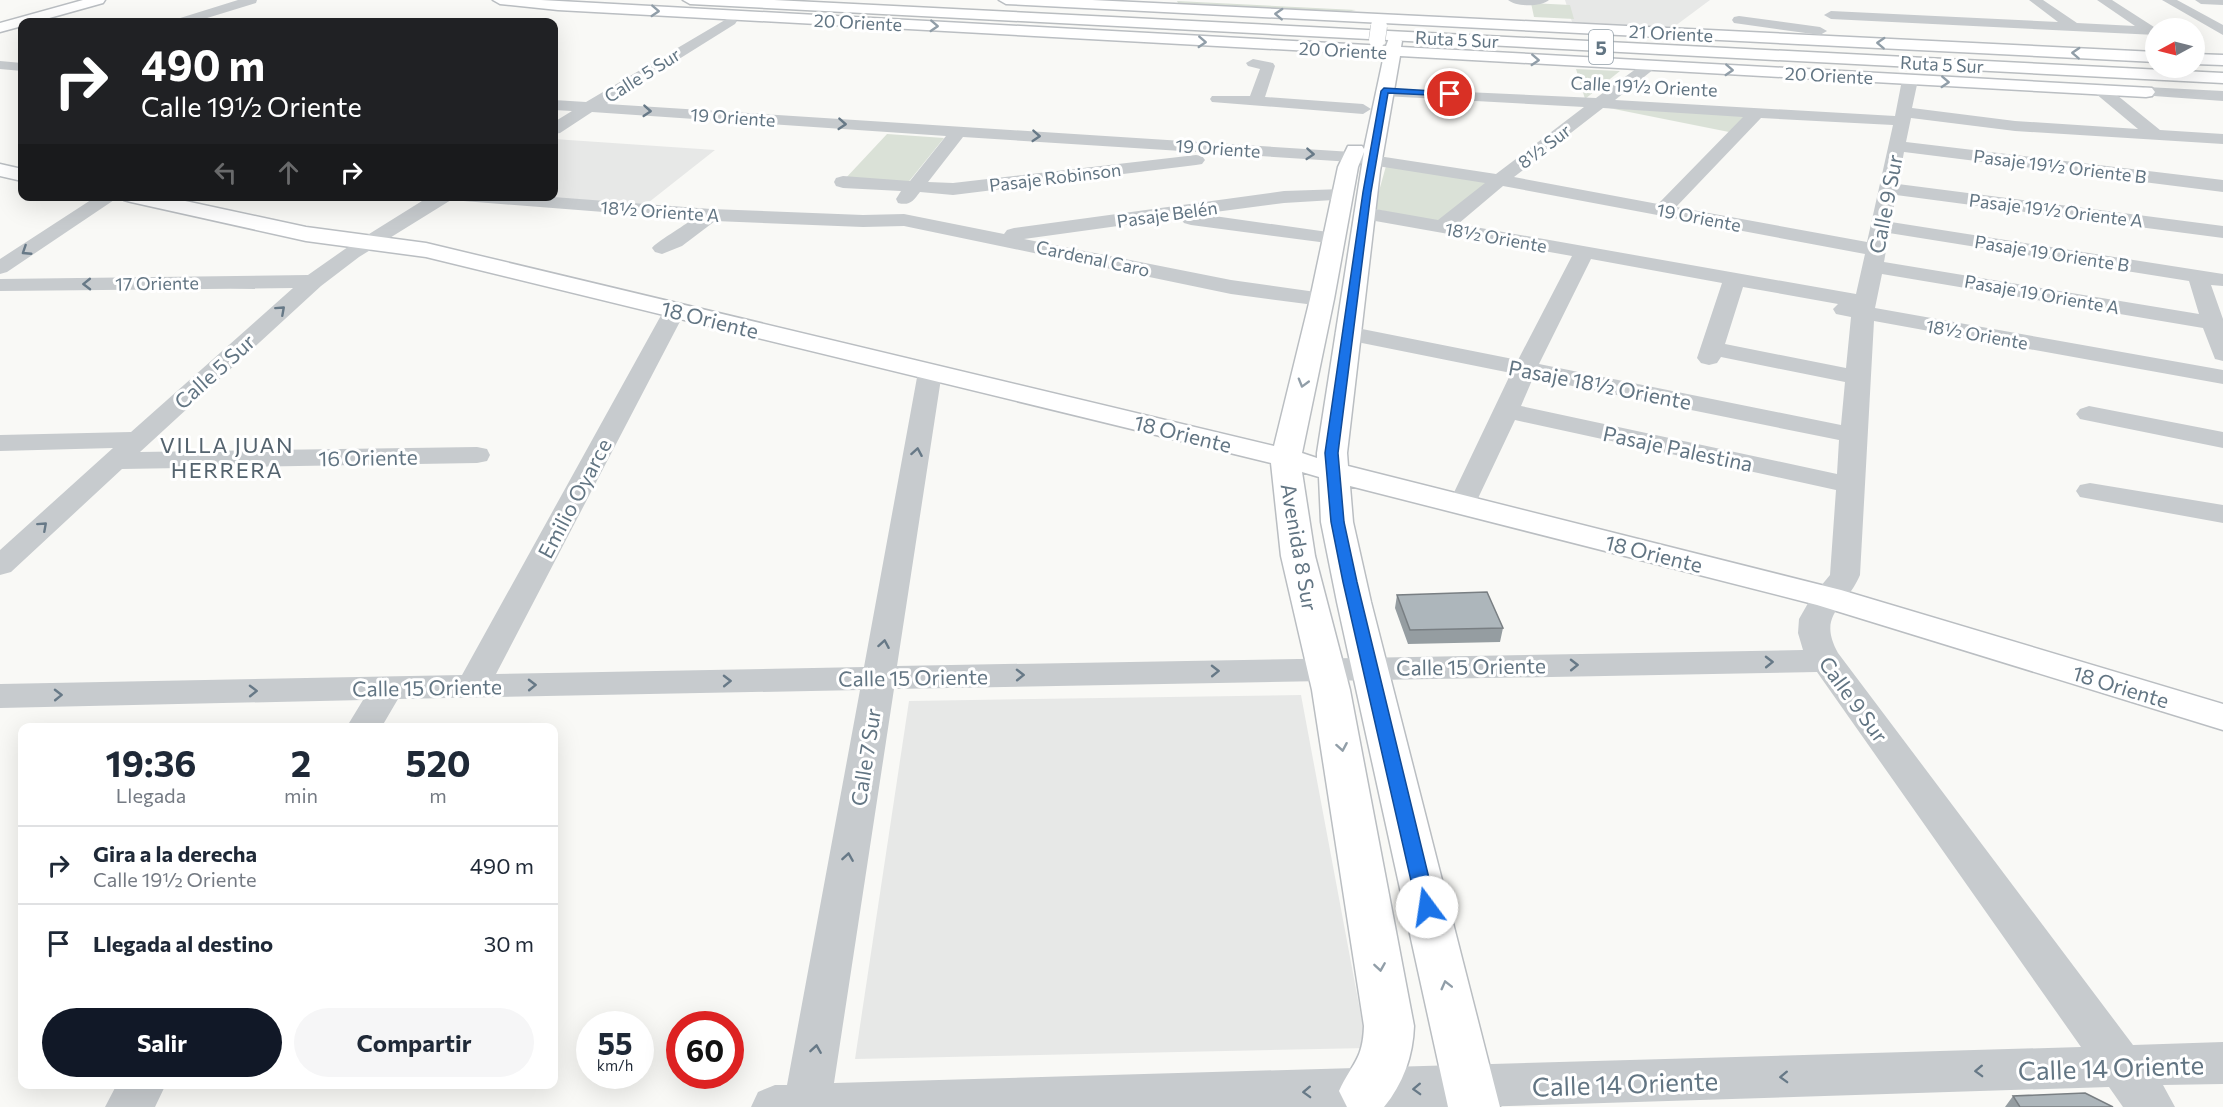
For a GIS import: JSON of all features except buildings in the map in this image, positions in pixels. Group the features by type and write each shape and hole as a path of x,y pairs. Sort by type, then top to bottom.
{"main road":[{"path":"46,18 98,0"},
{"path":"50,18 114,0"},
{"name":"20 Oriente","path":"500,0 567,7 1320,49 1347,55 1383,41 1649,66 2146,92"},
{"name":"Ruta 5 Sur","path":"690,0 2223,78"},
{"name":"Ruta 5 Sur","path":"775,0 1006,6 2223,74"},
{"name":"21 Oriente","path":"1006,6 1221,11 1336,17 1383,41 1438,22 1722,35 1820,36 2145,56"},
{"path":"980,15 1164,40"},
{"path":"0,28 18,25"},
{"path":"0,35 18,28"},
{"name":"Avenida 8 Sur","path":"1365,1091 1383,1066 1389,1047 1389,1026 1368,897 1332,472 1335,422 1364,213 1363,109 1383,41"},
{"name":"Avenida 8 Sur","path":"1383,41 1362,158 1343,195 1323,299 1286,458 1293,530 1348,668 1460,1042 1471,1097"},
{"path":"2205,59 2223,60"},
{"path":"2146,92 2223,91"},
{"path":"0,171 18,174"},
{"name":"18 Oriente","path":"153,201 284,231 426,250 1286,458 1332,472 1829,597 2223,717"}],"street":[{"path":"195,18 252,0"},
{"path":"1514,0 1543,1"},
{"path":"2103,0 2145,26"},
{"path":"2168,0 2223,32"},
{"path":"2201,0 2223,1"},
{"path":"1739,20 1820,36 1831,15 1843,2"},
{"path":"2030,4 2049,10 2114,55"},
{"path":"1722,35 1754,6"},
{"path":"1831,15 2145,31"},
{"name":"Calle 5 Sur","path":"558,126 730,21"},
{"path":"2205,33 2223,32"},
{"name":"Calle 19½ Oriente","path":"1383,41 1600,103 1757,112 1903,116 2014,126 2223,139"},
{"path":"1252,63 1269,66 1256,102"},
{"path":"1,66 18,67"},
{"name":"8½ Sur","path":"1442,227 1499,180 1649,66"},
{"name":"Calle 9 Sur","path":"1910,80 1864,308 1857,377 1845,575 1836,591 1820,606 1813,626 1814,638 1826,661 2151,1107"},
{"path":"2101,90 2155,134"},
{"name":"20 Oriente","path":"2146,92 2223,96"},
{"path":"1218,99 1363,109"},
{"name":"19 Oriente","path":"558,105 1362,158 1662,210 1874,258"},
{"path":"1662,210 1757,112"},
{"path":"889,219 960,131"},
{"name":"Pasaje 19½ Oriente B","path":"1897,146 2223,186"},
{"name":"Pasaje Robinson","path":"843,182 961,189 1267,151"},
{"name":"Pasaje 19½ Oriente A","path":"1888,188 2223,232"},
{"name":"Pasaje Belén","path":"991,237 1284,197 1343,195"},
{"path":"0,268 103,201"},
{"name":"Calle 5 Sur","path":"0,566 313,281 436,201"},
{"name":"18½ Oriente A","path":"524,201 711,215 863,221"},
{"name":"18½ Oriente","path":"1364,213 1734,280 1864,308 2223,377"},
{"path":"1164,214 1245,228 1335,238"},
{"path":"662,248 675,242 711,215"},
{"name":"Cardenal Caro","path":"863,221 889,219 991,237 1255,291 1323,299"},
{"name":"Pasaje 19 Oriente B","path":"1881,226 2223,280"},
{"path":"1462,505 1525,369 1584,253"},
{"name":"Pasaje 19 Oriente A","path":"1874,258 2212,323"},
{"path":"2198,277 2223,354"},
{"path":"1734,280 1710,353 1857,377"},
{"name":"17 Oriente","path":"0,285 313,281"},
{"name":"Emilio Oyarce","path":"473,686 675,310"},
{"name":"Pasaje 18½ Oriente","path":"1347,333 1853,435"},
{"name":"Calle 7 Sur","path":"796,1107 878,678 930,372"},
{"name":"Pasaje Palestina","path":"1506,410 1850,485"},
{"path":"2089,414 2223,440"},
{"path":"0,443 137,440"},
{"name":"16 Oriente","path":"115,461 477,455"},
{"path":"2090,491 2223,514"},
{"name":"Calle 15 Oriente","path":"0,696 1348,668 1826,661"},
{"path":"366,723 388,688"},
{"name":"Calle 14 Oriente","path":"796,1107 1365,1091 1471,1097 2122,1066 2223,1064"},
{"path":"129,1107 140,1089"}],"shaded area":[{"path":"1565,0 1710,0 1671,29 1573,25"},
{"path":"1177,1 1356,10 1343,13 1179,5"},
{"path":"1531,3 1570,5 1574,19 1534,17"},
{"path":"1576,69 1620,71 1585,99"},
{"path":"1609,108 1749,116 1734,133"},
{"path":"887,134 944,138 906,185 844,180"},
{"path":"558,139 715,150 644,206 558,200"},
{"path":"1386,166 1489,181 1437,222 1374,209"},
{"path":"1301,695 1367,1048 855,1059 909,701"}],"district":[{"name":"VILLA JUAN HERRERA","path":"227,456"}],"route":[{"path":"1427,907 1374,689 1337,522 1333,492 1332,453 1367,192 1384,91 1450,94"}]}
